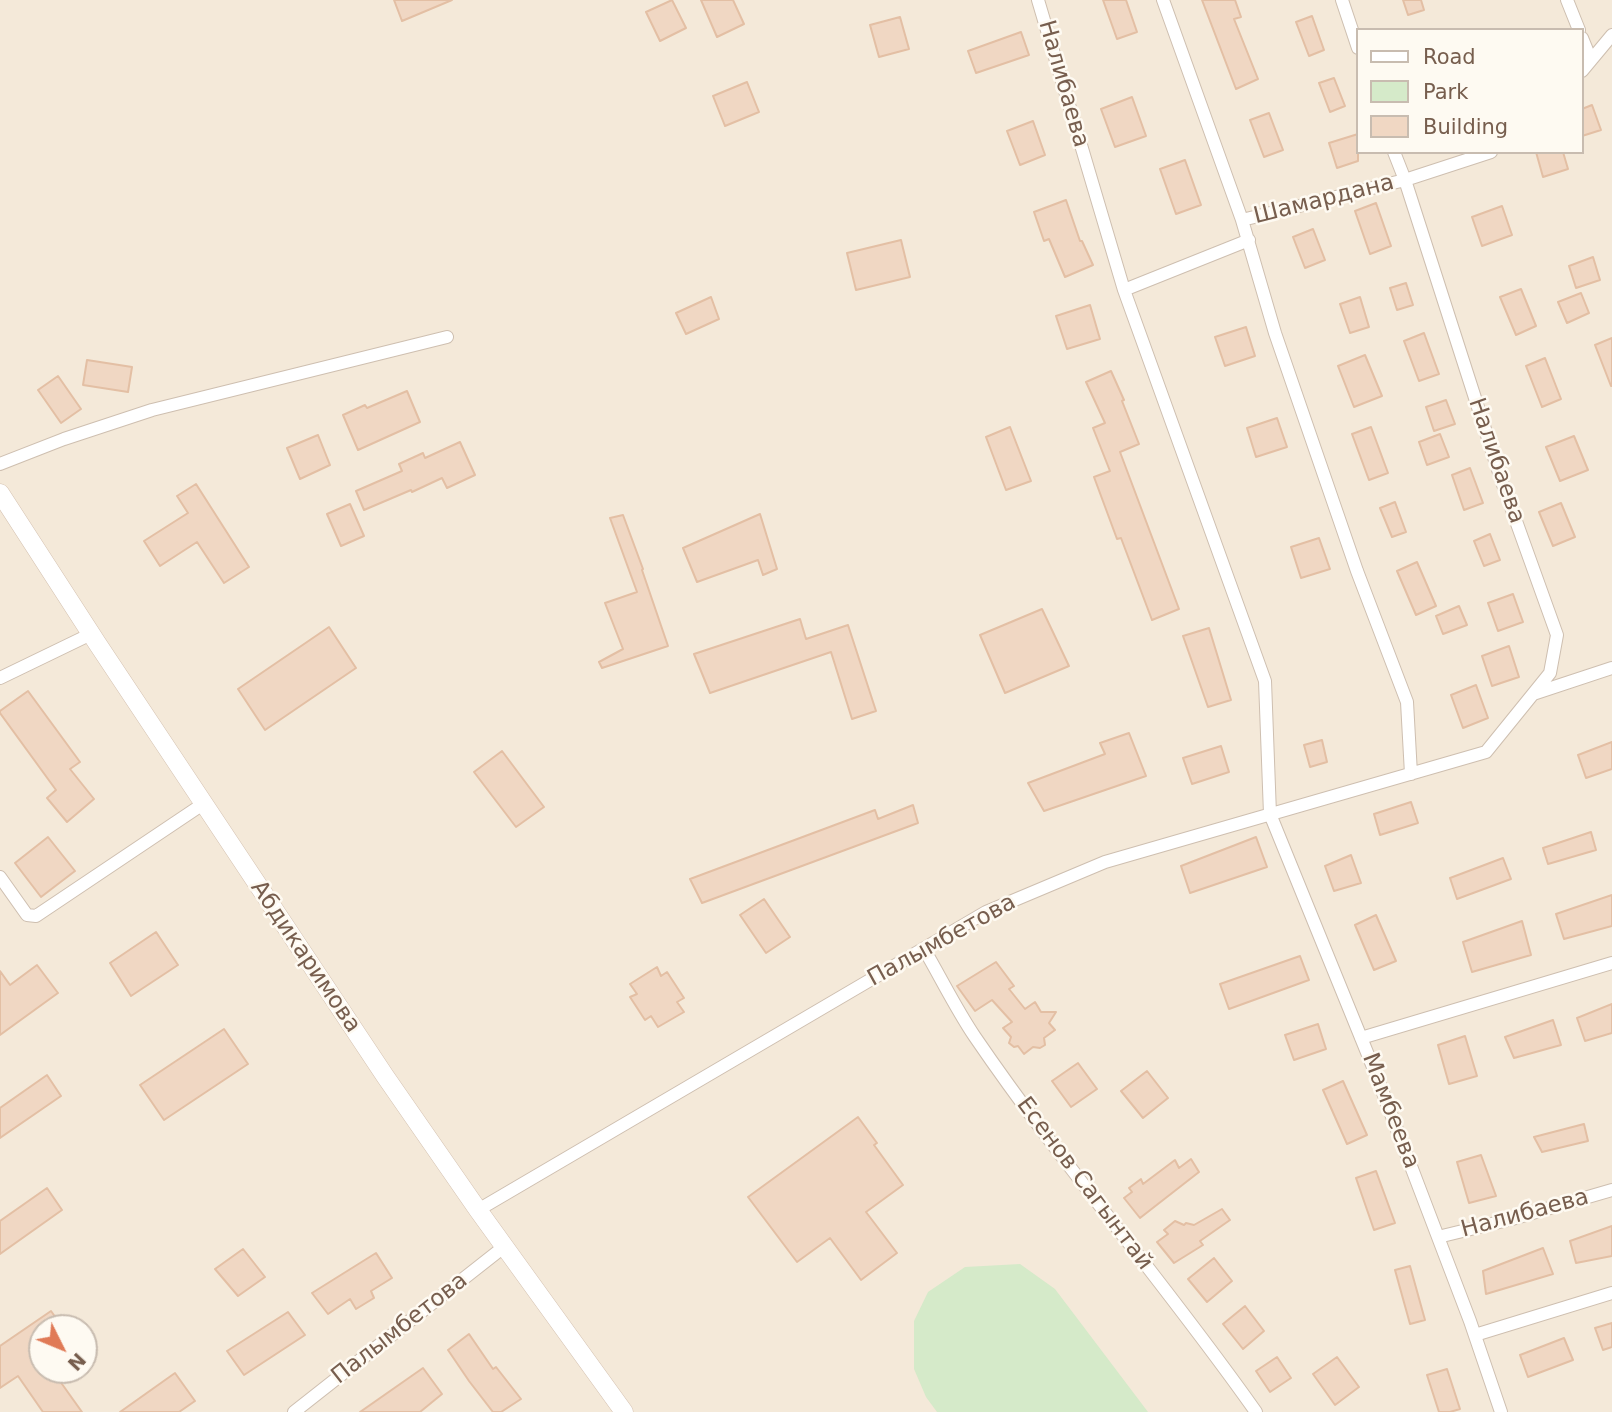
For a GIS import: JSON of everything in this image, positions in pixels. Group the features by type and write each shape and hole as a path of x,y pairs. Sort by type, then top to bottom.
{"main road":[{"name":"Абдикаримова","path":"0,493 379,1067 624,1412"}],"street":[{"name":"Налибаева","path":"1038,0 1124,290 1265,681 1270,814"},
{"path":"1163,0 1249,240 1275,333 1357,571 1407,702 1411,774"},
{"path":"1342,0 1356,42"},
{"path":"1567,0 1578,28"},
{"path":"1584,69 1612,35"},
{"path":"1584,43 1591,60"},
{"name":"Налибаева","path":"1395,154 1502,482 1557,635 1550,673 1486,752"},
{"name":"Шамардана","path":"1242,220 1405,180 1485,154"},
{"path":"1124,290 1249,240"},
{"path":"0,464 64,439 152,410 447,337"},
{"path":"0,678 91,634"},
{"path":"1532,694 1612,668"},
{"name":"Палымбетова","path":"478,1210 986,912 1105,862 1486,752"},
{"path":"0,877 27,915 36,916 203,804"},
{"name":"Мамбеева","path":"1270,814 1362,1038 1475,1335 1501,1412"},
{"name":"Есенов Сагынтай","path":"924,949 974,1034 1057,1152 1217,1357 1256,1412"},
{"path":"1362,1038 1612,963"},
{"name":"Налибаева","path":"1438,1237 1513,1219 1612,1189"},
{"name":"Палымбетова","path":"294,1412 505,1247"},
{"path":"1475,1335 1612,1293"}],"shaded area":[{"path":"0,0 1612,0 1612,1412 0,1412"}],"green space":[{"path":"1020,1264 1055,1289 1148,1412 937,1412 926,1397 914,1369 914,1321 928,1292 965,1267"}],"building":[{"path":"394,0 452,0 402,21"},
{"path":"672,0 686,28 660,41 646,12"},
{"path":"701,0 733,0 744,24 717,37"},
{"path":"1103,0 1126,0 1137,32 1117,39"},
{"path":"1202,0 1235,0 1241,17 1234,19 1258,79 1236,89"},
{"path":"1403,0 1421,0 1424,10 1408,15"},
{"path":"1312,16 1324,50 1309,56 1296,22"},
{"path":"900,17 909,49 879,57 870,25"},
{"path":"1021,32 1029,55 976,73 968,51"},
{"path":"1334,78 1345,106 1330,112 1319,83"},
{"path":"747,82 759,112 725,126 713,96"},
{"path":"1132,97 1146,136 1115,147 1101,109"},
{"path":"1592,105 1601,130 1584,135 1584,108"},
{"path":"1269,113 1283,150 1264,157 1250,120"},
{"path":"1033,121 1045,155 1020,165 1007,131"},
{"path":"1356,135 1358,161 1337,168 1329,143"},
{"path":"1537,154 1564,154 1568,169 1543,177"},
{"path":"1185,160 1201,205 1176,214 1160,169"},
{"path":"1066,200 1080,241 1093,265 1065,277 1049,239 1044,241 1034,212"},
{"path":"1376,203 1391,246 1370,254 1355,211"},
{"path":"1502,206 1512,235 1482,246 1472,217"},
{"path":"1313,229 1325,260 1305,268 1293,237"},
{"path":"901,240 910,277 856,290 847,253"},
{"path":"1593,257 1600,280 1576,288 1569,266"},
{"path":"1406,283 1413,305 1397,310 1390,288"},
{"path":"1521,289 1536,326 1516,335 1500,297"},
{"path":"1581,293 1589,313 1567,323 1558,302"},
{"path":"711,297 719,319 686,334 676,313"},
{"path":"1360,297 1369,327 1350,333 1340,304"},
{"path":"1090,305 1100,339 1067,349 1056,316"},
{"path":"1246,327 1255,356 1225,366 1215,337"},
{"path":"1424,333 1439,374 1419,381 1404,341"},
{"path":"1612,338 1612,386 1611,386 1595,345"},
{"path":"1365,355 1382,396 1354,407 1338,366"},
{"path":"1545,358 1561,399 1542,407 1526,366"},
{"path":"87,360 132,367 128,392 83,385"},
{"path":"1111,371 1139,444 1120,452 1179,609 1152,620 1094,477 1110,471 1093,428 1105,423 1086,382"},
{"path":"58,376 81,409 61,423 38,390"},
{"path":"407,391 420,422 358,450 343,415"},
{"path":"1446,400 1455,424 1434,431 1426,407"},
{"path":"1277,418 1287,447 1256,457 1247,428"},
{"path":"1010,427 1031,481 1006,490 986,437"},
{"path":"1371,427 1388,473 1369,480 1352,434"},
{"path":"1440,434 1449,457 1427,465 1419,442"},
{"path":"318,435 330,465 300,479 287,448"},
{"path":"1574,436 1588,470 1560,481 1546,447"},
{"path":"460,442 475,475 447,488 442,478 364,510 356,491 402,471 399,464 423,453 425,458"},
{"path":"1470,468 1483,503 1464,510 1452,475"},
{"path":"196,484 249,567 224,583 197,542 160,566 144,541 188,513 177,496"},
{"path":"1395,502 1406,532 1392,537 1380,508"},
{"path":"1561,503 1575,537 1553,546 1539,512"},
{"path":"350,504 364,536 341,546 327,514"},
{"path":"760,514 777,569 763,575 758,560 697,582 683,548"},
{"path":"623,515 668,646 602,668 599,662 623,649 605,603 637,592 610,518"},
{"path":"1490,534 1500,560 1484,566 1474,541"},
{"path":"1319,538 1330,569 1301,578 1291,547"},
{"path":"1417,562 1436,606 1416,615 1397,571"},
{"path":"1513,594 1523,622 1498,631 1488,603"},
{"path":"1459,606 1467,625 1443,634 1436,616"},
{"path":"1042,609 1069,666 1005,693 980,635"},
{"path":"800,619 806,639 848,625 876,711 852,719 831,652 710,693 694,654"},
{"path":"329,627 356,668 265,730 238,689"},
{"path":"1209,628 1231,700 1208,707 1183,636"},
{"path":"1509,646 1519,677 1492,686 1482,656"},
{"path":"1476,685 1488,718 1463,728 1451,695"},
{"path":"28,691 80,762 70,769 94,799 67,822 47,798 56,790 0,713"},
{"path":"1129,733 1146,776 1044,811 1028,783 1105,754 1100,743"},
{"path":"1322,740 1327,762 1310,767 1304,745"},
{"path":"1612,742 1612,769 1586,778 1578,755"},
{"path":"1221,746 1229,772 1192,784 1183,758"},
{"path":"502,751 544,807 516,827 474,772"},
{"path":"1411,802 1418,823 1380,835 1374,814"},
{"path":"913,805 918,823 702,903 690,879 875,810 878,819"},
{"path":"1591,832 1596,850 1548,864 1543,848"},
{"path":"48,837 75,871 41,897 15,863"},
{"path":"1256,837 1267,867 1190,893 1181,866"},
{"path":"1351,855 1361,883 1334,891 1325,866"},
{"path":"1503,858 1511,879 1457,899 1450,878"},
{"path":"1612,895 1612,926 1564,939 1556,914"},
{"path":"764,899 790,937 766,953 740,915"},
{"path":"1376,915 1396,961 1374,970 1355,925"},
{"path":"1522,921 1531,955 1472,972 1463,942"},
{"path":"156,932 178,965 131,996 110,963"},
{"path":"1300,956 1309,980 1229,1009 1220,984"},
{"path":"996,962 1014,986 1009,989 1025,1009 1035,1002 1041,1012 1056,1012 1049,1023 1055,1030 1044,1038 1045,1045 1040,1048 1033,1047 1024,1054 1018,1046 1014,1047 1009,1043 1011,1037 1003,1028 1012,1022 992,1000 975,1011 957,986"},
{"path":"37,965 58,993 0,1035 0,971 10,985"},
{"path":"657,967 661,976 667,972 684,998 677,1002 684,1012 658,1027 651,1016 645,1020 630,997 637,994 630,984"},
{"path":"1612,1004 1612,1033 1585,1041 1577,1018"},
{"path":"1553,1020 1561,1045 1514,1058 1505,1037"},
{"path":"1318,1024 1326,1049 1294,1060 1285,1035"},
{"path":"224,1029 248,1064 164,1120 140,1085"},
{"path":"1465,1036 1477,1076 1449,1084 1438,1045"},
{"path":"1078,1063 1097,1089 1071,1107 1052,1081"},
{"path":"1147,1071 1168,1098 1143,1118 1121,1091"},
{"path":"47,1075 61,1096 0,1138 0,1108"},
{"path":"1343,1081 1367,1135 1347,1144 1323,1090"},
{"path":"858,1117 877,1143 874,1145 903,1185 866,1212 897,1253 861,1280 830,1238 797,1262 748,1197"},
{"path":"1584,1124 1588,1141 1542,1152 1534,1137"},
{"path":"1481,1155 1496,1196 1469,1203 1457,1162"},
{"path":"1191,1159 1199,1172 1140,1218 1124,1198 1132,1192 1129,1188 1141,1179 1143,1184 1175,1160 1179,1168"},
{"path":"1376,1171 1395,1223 1374,1230 1356,1178"},
{"path":"47,1188 62,1210 0,1254 0,1221"},
{"path":"1222,1209 1230,1220 1200,1241 1203,1245 1174,1263 1157,1242 1168,1234 1164,1230 1175,1221 1194,1225"},
{"path":"1612,1226 1612,1256 1576,1263 1570,1241"},
{"path":"1543,1248 1553,1274 1486,1294 1483,1271"},
{"path":"243,1249 265,1277 238,1296 215,1269"},
{"path":"376,1253 392,1278 371,1291 374,1298 356,1309 350,1299 328,1314 312,1293"},
{"path":"1214,1258 1232,1281 1207,1302 1188,1279"},
{"path":"1410,1266 1425,1320 1410,1324 1395,1270"},
{"path":"1245,1306 1264,1331 1243,1349 1223,1324"},
{"path":"288,1312 305,1335 244,1375 227,1351"},
{"path":"1612,1323 1612,1347 1603,1350 1595,1328"},
{"path":"28,1327 28,1384 62,1384 82,1412 43,1412 18,1376 0,1388 0,1346"},
{"path":"469,1334 493,1369 496,1367 521,1399 501,1412 493,1412 448,1350"},
{"path":"1564,1338 1573,1360 1528,1377 1520,1355"},
{"path":"1277,1357 1291,1378 1270,1392 1256,1371"},
{"path":"1337,1357 1359,1387 1335,1405 1313,1374"},
{"path":"423,1368 442,1394 420,1412 360,1412"},
{"path":"1447,1369 1460,1409 1439,1412 1427,1375"},
{"path":"175,1373 195,1401 179,1412 120,1412"}]}
